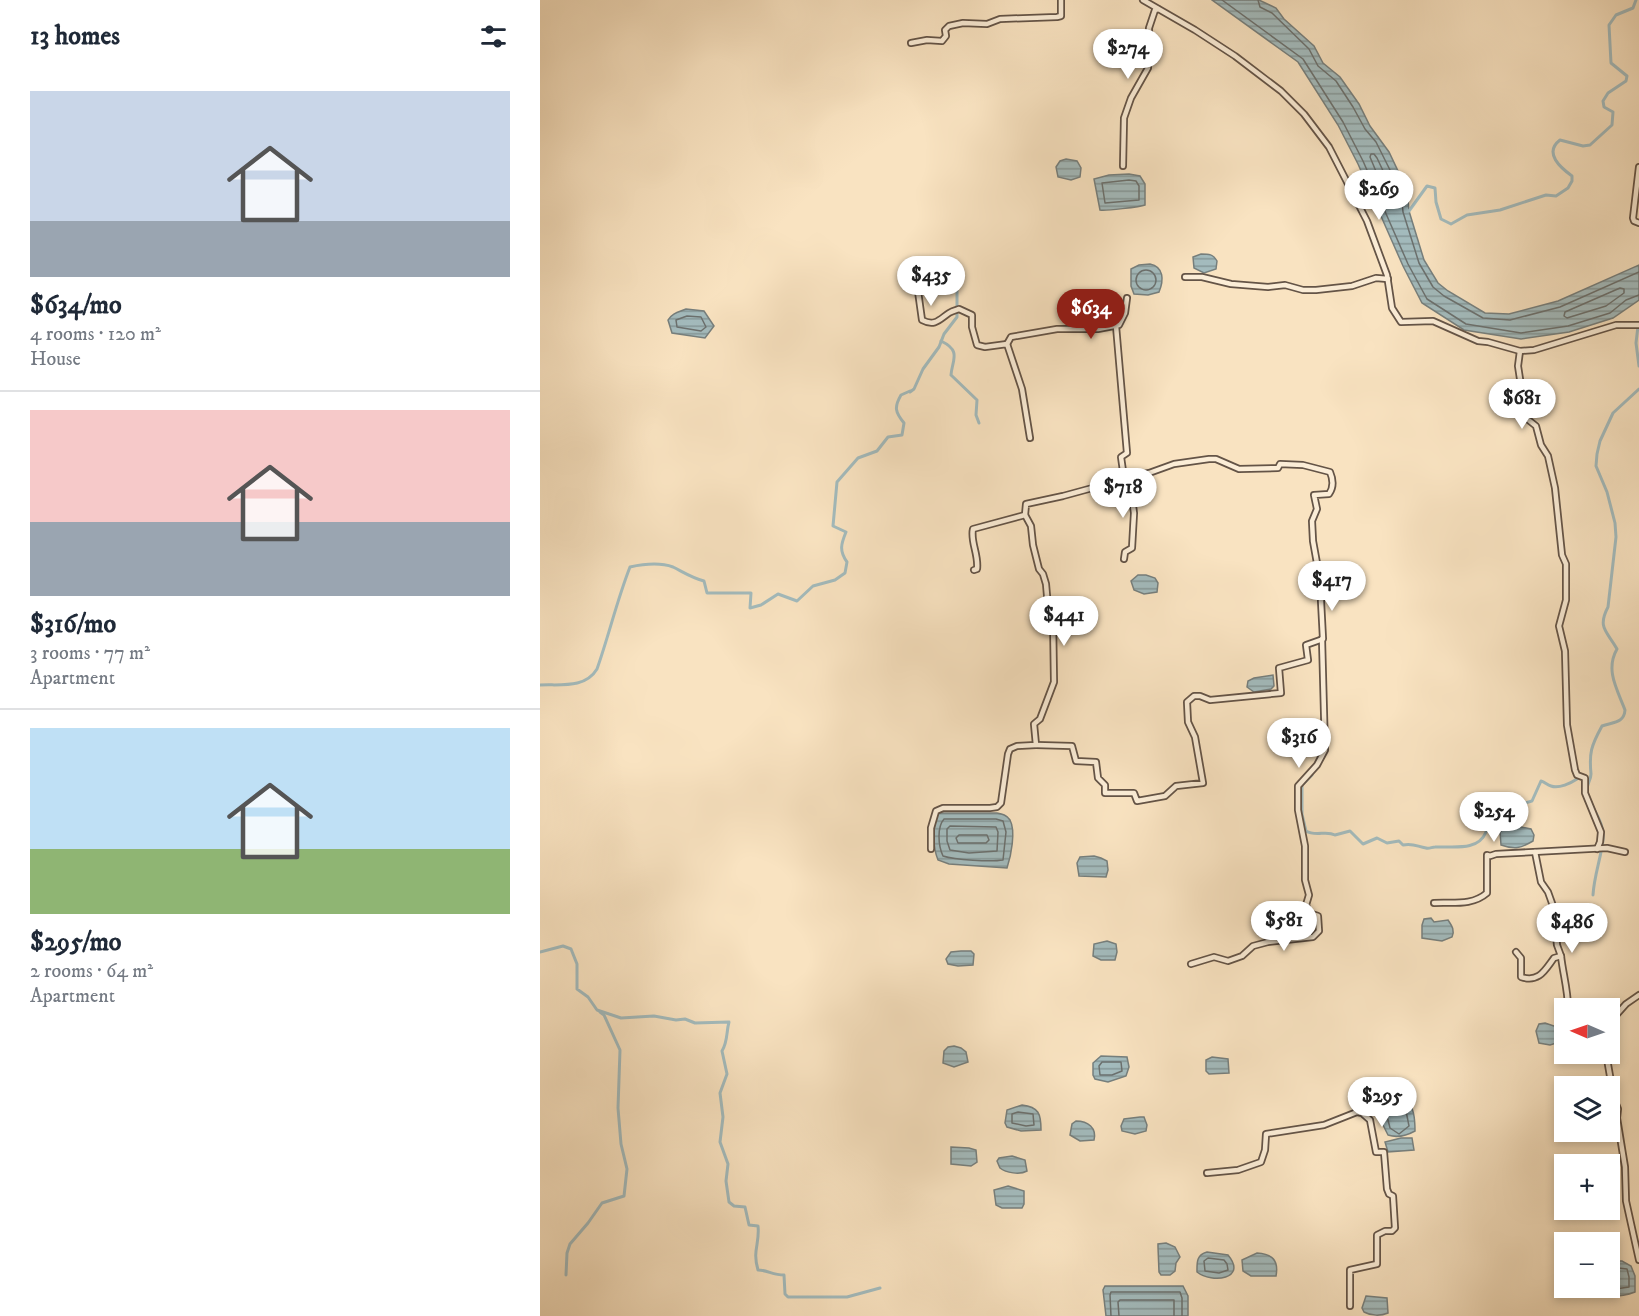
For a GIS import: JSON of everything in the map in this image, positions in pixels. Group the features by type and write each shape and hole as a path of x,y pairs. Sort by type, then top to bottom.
{"street":[{"path":"911,42 942,41 946,36 945,30 954,24 987,24 1000,20 1061,16 1061,0"},
{"path":"1143,0 1235,56 1281,92 1304,114 1331,151 1367,221 1388,279 1392,308 1401,322 1433,321 1470,339 1520,351 1534,350 1616,325 1639,325"},
{"path":"1123,166 1124,118 1131,98 1148,68 1149,28 1155,10 1158,9"},
{"path":"1639,167 1633,218 1639,224"},
{"path":"916,277 922,320 938,322 958,309 972,315 972,327 977,345 985,347 1006,344 1011,337 1051,330 1098,329 1119,325 1125,313 1127,298"},
{"path":"1185,277 1202,277 1231,284 1268,287 1285,285 1310,290 1340,288 1376,278 1388,279"},
{"path":"1116,326 1122,410 1127,442 1127,453 1121,457 1134,522 1132,548 1125,552 1124,559"},
{"path":"1006,344 1022,389 1030,438"},
{"path":"1520,351 1518,366 1526,418 1536,426 1541,445 1548,456 1554,480 1561,550 1566,564 1566,600 1559,626 1565,651 1567,724 1575,770 1577,775 1585,778 1585,793 1601,832 1597,849"},
{"path":"1035,745 1034,724 1040,719 1054,682 1053,618 1048,607 1046,584 1033,545 1031,526 1025,514 1026,504 1063,496 1108,481 1160,470 1174,464 1209,459 1216,459 1239,469 1278,468 1280,464 1288,464 1330,472 1333,479 1332,490 1329,494 1314,495 1317,509 1312,521 1313,541 1322,591 1325,750 1317,765 1299,783 1298,810 1305,846 1305,880 1309,895 1306,905 1309,913 1318,916 1318,930 1313,937 1253,946 1242,956 1228,961 1214,957 1191,964"},
{"path":"974,570 977,569 978,563 972,535 973,529 1025,514"},
{"path":"931,849 931,828 936,811 943,808 998,807 1002,797 1010,748 1035,745 1072,746 1076,761 1096,762 1098,778 1105,785 1105,793 1134,793 1137,801 1165,796 1176,786 1203,783 1195,737 1188,722 1187,702 1194,696 1210,700 1281,693 1279,668 1308,660 1306,645 1322,639"},
{"path":"1434,903 1465,903 1481,898 1487,893 1487,855 1606,848 1624,852"},
{"path":"1534,852 1541,882 1548,892 1552,906 1557,945 1567,983 1568,998"},
{"path":"1516,952 1521,958 1521,977 1524,978 1536,977 1545,972 1554,958 1561,956"},
{"path":"1620,1011 1639,995"},
{"path":"1608,1064 1618,1109 1625,1167 1626,1201 1639,1260"},
{"path":"1207,1173 1238,1170 1261,1162 1265,1150 1266,1134 1324,1125 1357,1112 1365,1115 1370,1120 1376,1152 1384,1152 1387,1190 1392,1196 1395,1228 1377,1235 1377,1264 1350,1270 1350,1306"}],"water":[{"path":"1212,0 1259,0 1276,8 1284,19 1314,46 1323,63 1340,77 1389,152 1407,190 1409,211 1424,260 1438,283 1448,291 1485,313 1509,314 1558,301 1639,265 1639,300 1613,318 1569,332 1521,339 1464,330 1422,303 1338,125 1298,62"},
{"path":"1066,159 1077,161 1081,168 1080,177 1071,180 1058,177 1056,167 1060,161"},
{"path":"1109,175 1140,176 1145,184 1145,205 1100,210 1094,179"},
{"path":"1201,254 1214,257 1217,261 1216,269 1204,273 1194,268 1193,257"},
{"path":"1150,264 1158,268 1162,275 1159,292 1148,295 1134,294 1131,286 1131,269 1139,265"},
{"path":"686,309 704,311 714,326 705,338 672,333 668,320 674,314"},
{"path":"1138,575 1155,578 1158,583 1157,592 1144,594 1134,590 1131,581"},
{"path":"1273,675 1274,686 1271,689 1254,692 1247,687 1248,681 1254,678"},
{"path":"937,813 997,813 1007,817 1012,825 1013,837 1007,868 949,864 938,860 934,837"},
{"path":"1516,826 1531,829 1534,835 1533,841 1518,848 1501,845 1500,832"},
{"path":"1094,856 1107,861 1106,877 1079,876 1077,863 1080,857"},
{"path":"1431,918 1434,922 1448,920 1453,930 1452,937 1442,941 1422,938 1424,919"},
{"path":"1107,941 1116,944 1115,960 1101,960 1093,956 1094,944"},
{"path":"971,951 974,954 973,965 948,964 946,959 951,952"},
{"path":"1539,1024 1554,1026 1554,1044 1539,1043 1536,1031"},
{"path":"954,1046 966,1052 968,1062 954,1067 943,1063 944,1051"},
{"path":"1101,1056 1127,1057 1129,1067 1126,1076 1108,1082 1095,1079 1093,1063"},
{"path":"1212,1057 1228,1059 1229,1073 1209,1074 1206,1071 1206,1060"},
{"path":"1405,1097 1412,1109 1415,1131 1402,1136 1388,1135 1381,1121 1381,1107"},
{"path":"1022,1105 1038,1112 1041,1130 1021,1131 1007,1127 1005,1123 1007,1110"},
{"path":"1144,1117 1147,1125 1146,1131 1135,1134 1122,1131 1121,1126 1124,1119"},
{"path":"1076,1121 1091,1126 1095,1136 1094,1140 1080,1141 1070,1135 1072,1124"},
{"path":"1412,1138 1414,1150 1388,1152 1385,1142"},
{"path":"951,1147 976,1150 977,1162 971,1166 951,1164"},
{"path":"1012,1156 1025,1160 1027,1171 1013,1173 1000,1168 997,1161 999,1158"},
{"path":"1008,1186 1024,1191 1022,1208 1002,1208 996,1205 994,1190"},
{"path":"1166,1243 1175,1247 1180,1257 1175,1271 1170,1275 1161,1275 1158,1244"},
{"path":"1207,1252 1228,1255 1234,1269 1231,1274 1226,1277 1211,1278 1197,1272 1199,1257"},
{"path":"1257,1253 1273,1259 1276,1276 1251,1276 1243,1271 1242,1260"},
{"path":"1620,1261 1631,1266 1635,1276 1635,1292 1620,1295"},
{"path":"1105,1286 1183,1286 1188,1296 1188,1316 1106,1316 1103,1290"},
{"path":"1366,1296 1387,1298 1388,1313 1376,1315 1364,1312 1362,1308"}],"waterway":[{"path":"1409,211 1427,186 1435,188 1441,219 1451,224 1467,215 1500,210 1546,195 1556,196 1568,188 1572,176 1556,160 1553,150 1560,140 1583,146 1590,145 1612,125 1613,112 1604,107 1603,101 1608,93 1626,81 1627,76 1611,63 1609,25 1616,15 1633,8 1636,0"},
{"path":"910,392 939,347 944,334 957,317 957,291"},
{"path":"1638,326 1636,343 1639,366"},
{"path":"941,341 954,352 951,375 977,400 976,415 979,423"},
{"path":"1593,895 1603,833 1587,792 1591,776 1591,755 1593,744 1602,726 1620,720 1625,710 1612,672 1617,649 1603,625 1608,607 1616,537 1607,492 1596,466 1597,454 1600,441 1613,413 1639,389"},
{"path":"540,685 579,683 586,680 597,669 630,567 652,564 668,565 704,581 707,593 751,593 750,608 761,605 778,594 797,601 813,586 835,580 845,573 847,562 842,547 846,532 833,526 837,482 858,458 877,451 888,437 902,435 904,423 896,406 901,395 910,391"},
{"path":"1312,775 1302,785 1302,814 1306,831 1335,835 1350,831 1363,844 1377,838 1387,843 1399,841 1403,845 1428,848 1464,847 1477,843 1486,832 1488,813 1532,801 1541,781 1558,787 1577,779"},
{"path":"540,952 563,946 571,949 577,964 577,989 588,997 597,1010 621,1018 654,1016 676,1020 685,1019 695,1023 729,1022 722,1051 727,1074 720,1093 723,1117 720,1142 728,1164 726,1181 729,1202 734,1206 745,1207 749,1225 758,1226 756,1252 758,1270 784,1275 785,1294 788,1297 847,1297 880,1288"},
{"path":"566,1275 567,1253 570,1244 602,1203 624,1196 627,1169 621,1144 618,1108 620,1050 604,1015 600,1012"}]}
